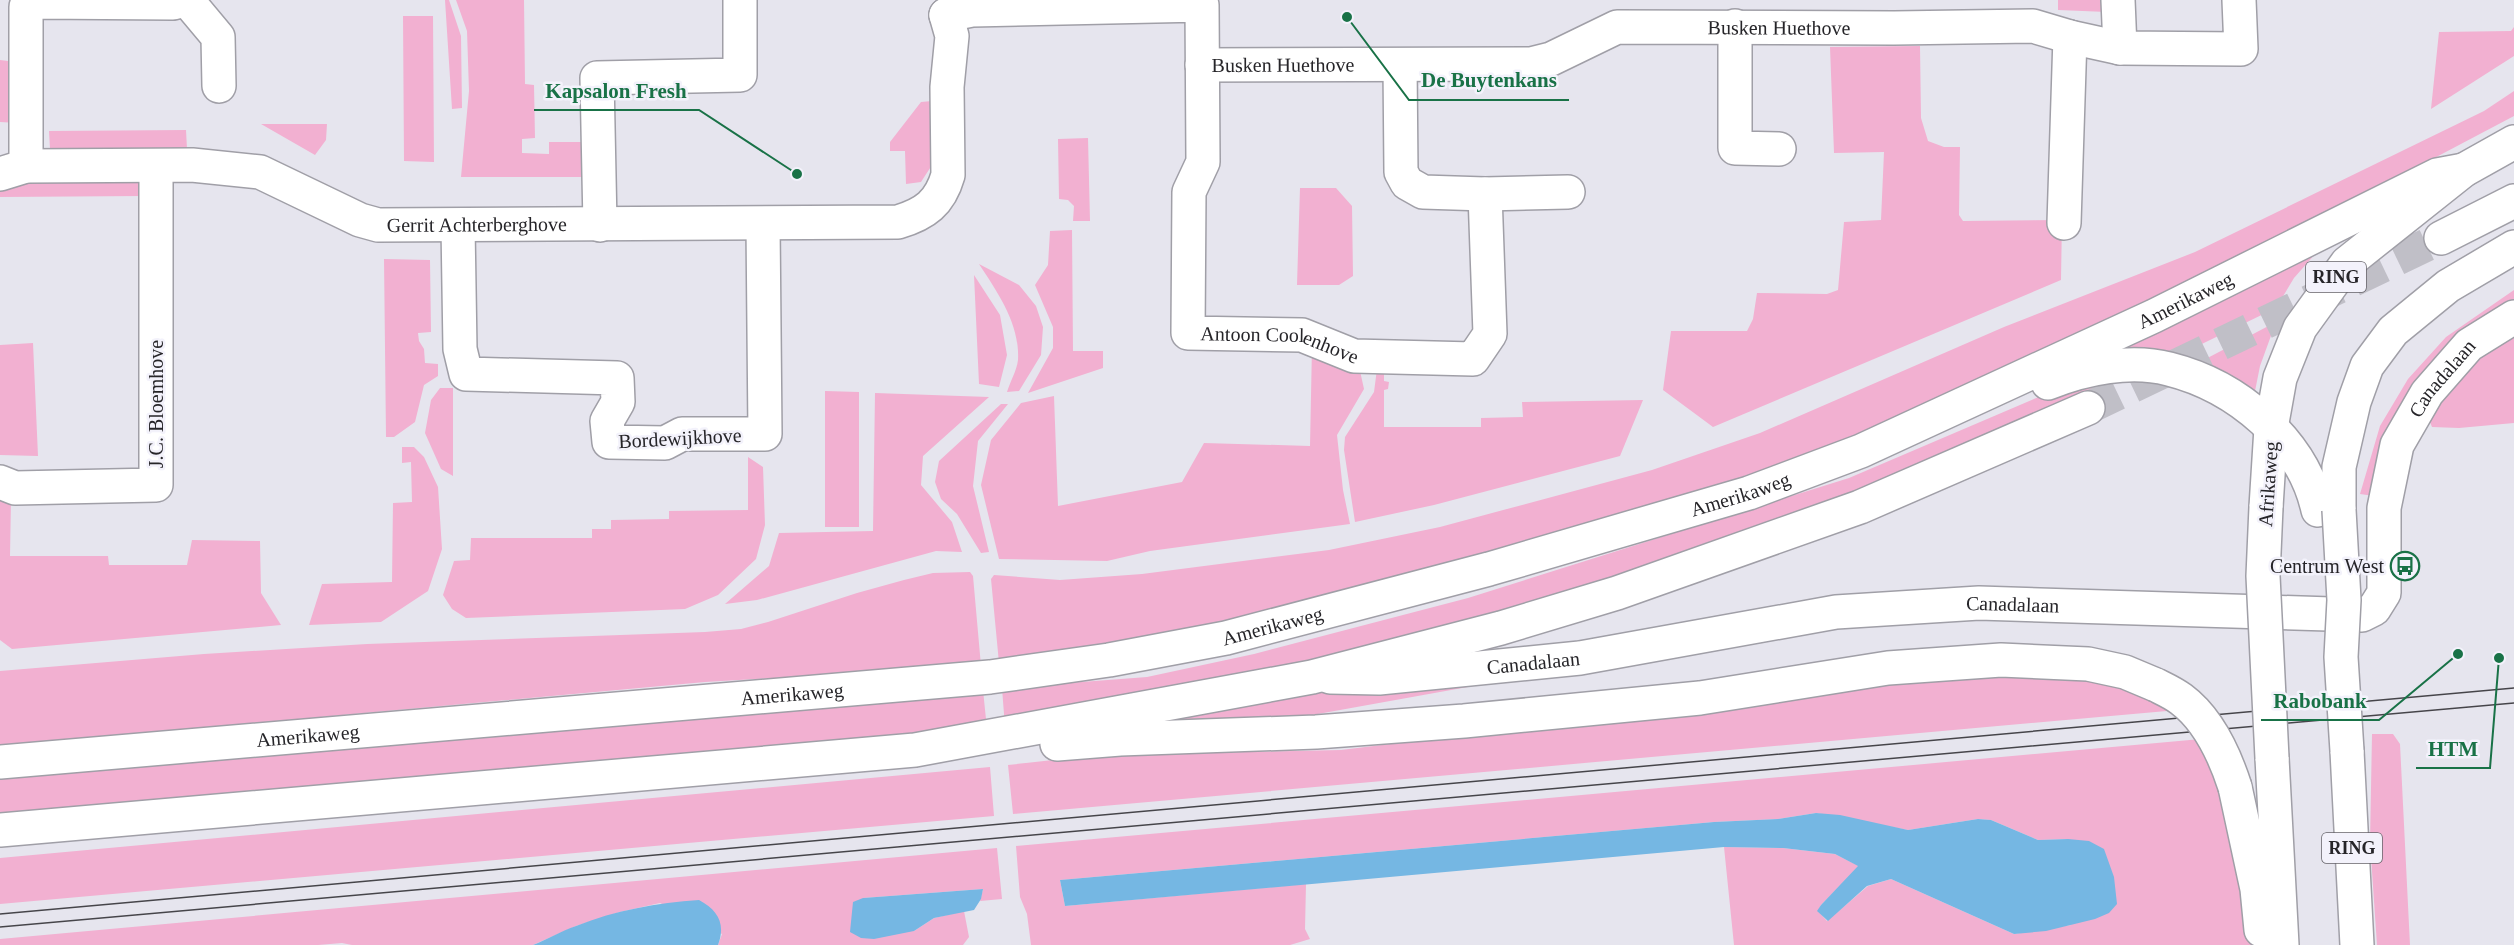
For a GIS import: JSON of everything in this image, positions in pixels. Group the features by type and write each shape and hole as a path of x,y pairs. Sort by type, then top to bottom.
{"main road":[{"path":"9,166 26,7 36,2 173,3 186,0 218,37 219,86"},
{"path":"600,225 597,78 740,75 740,0"},
{"path":"2118,0 2120,48"},
{"name":"Busken Huethove","path":"938,8 972,10 1102,4 1202,6 1202,64 1400,65 1531,64 1551,59 1617,27 1694,13 1735,26 1914,28 2032,13 2070,38 2120,48 2241,49 2239,0"},
{"name":"Gerrit Achterberghove","path":"9,166 156,167 192,165 260,172 360,220 378,225 898,222 919,216 935,203 944,188 948,175 947,87 952,36 938,8"},
{"path":"1735,26 1735,161 1779,149"},
{"path":"2064,223 2070,38"},
{"name":"Antoon Coolenhove","path":"1202,64 1203,162 1189,192 1188,333 1302,335 1354,356 1473,359 1490,334 1485,194"},
{"path":"1400,65 1401,172 1407,183 1423,192 1485,194 1568,192"},
{"name":"RING","path":"2464,170 2514,142"},
{"name":"J.C. Bloemhove","path":"0,482 15,488 156,485 156,167"},
{"name":"Afrikaweg","path":"2282,945 2263,576 2271,428 2280,378 2300,328 2347,262 2464,170"},
{"name":"Amerikaweg","path":"0,762 990,677 1120,658 1226,638 1500,565 1749,493 1861,450 2154,316 2437,175 2464,170"},
{"path":"2441,238 2514,201"},
{"name":"Bordewijkhove","path":"458,226 460,350 466,374 617,378 618,402 606,421 609,442 665,443 682,434 765,434 763,224"},
{"path":"2328,510 2354,402 2367,366 2393,331 2448,286 2514,247"},
{"name":"Canadalaan","path":"1312,677 1379,678 1580,658 1836,612 1979,603 2362,615 2374,609 2384,593 2384,508 2397,445 2427,393 2469,345 2514,317"},
{"path":"1861,450 1922,435 2057,380 2090,370 2123,365 2169,369 2213,385 2242,404 2271,428 2295,454 2328,510"},
{"path":"0,830 915,750 1312,677 1501,628 1617,593 1860,507 2088,408"},
{"name":"RING","path":"2328,510 2327,603 2341,657 2357,945"},
{"path":"915,750 949,755 1120,739 1316,732 1464,721 1700,698 1888,668 2001,660 2088,664 2125,672 2181,699 2199,717 2218,746 2235,787 2257,890 2263,945"}],"shaded area":[{"path":"445,0 449,0 461,36 462,108 452,109"},
{"path":"456,0 524,0 525,84 534,85 535,138 522,139 522,153 549,154 549,142 585,142 585,177 461,177 469,91 467,31"},
{"path":"2058,0 2107,0 2107,12 2058,10"},
{"path":"403,16 433,16 434,162 404,161"},
{"path":"2514,27 2514,56 2431,109 2439,32 2511,31"},
{"path":"1920,46 1921,118 1928,141 1944,147 1960,147 1959,215 1963,221 2062,220 2061,280 1713,427 1663,390 1671,331 1747,331 1753,319 1757,293 1827,294 1838,290 1844,222 1881,220 1884,152 1834,153 1830,47"},
{"path":"0,60 8,61 9,72 19,73 18,123 0,122"},
{"path":"2514,91 2514,116 2332,212 1964,389 1778,468 1518,546 1230,625 999,663 991,579 994,575 1060,580 1142,574 1329,550 1440,527 1652,470 1760,433 2004,327 2195,252 2484,111"},
{"path":"932,101 932,165 921,182 906,184 905,151 890,151 890,142 921,102"},
{"path":"261,124 327,124 326,140 315,155"},
{"path":"186,130 187,149 50,149 49,131"},
{"path":"1088,138 1090,221 1073,221 1074,206 1068,200 1059,199 1058,139"},
{"path":"142,181 144,196 0,197 0,182"},
{"path":"1300,188 1336,188 1352,206 1353,276 1339,285 1297,285"},
{"path":"1072,230 1073,351 1103,351 1103,368 1028,393 1053,348 1053,327 1035,285 1048,265 1050,231"},
{"path":"2316,253 2294,278 2276,308 2175,357 2106,355"},
{"path":"384,259 430,260 431,332 418,333 419,341 424,349 425,363 438,364 438,376 424,385 415,422 394,437 386,437"},
{"path":"979,264 1019,285 1036,306 1043,327 1041,355 1019,391 1007,392 1018,360 1018,347 1012,321"},
{"path":"974,275 1000,315 1007,355 999,387 979,384"},
{"path":"2514,290 2514,301 2502,305 2374,496 2360,494 2380,426 2408,379 2446,337"},
{"path":"2276,322 2260,366 2254,396 2198,363"},
{"path":"2514,336 2514,423 2459,428 2432,427 2430,422 2440,399 2485,352"},
{"path":"33,343 38,456 0,455 0,345"},
{"path":"1312,346 1360,371 1364,389 1337,435 1343,490 1350,524 1150,551 1107,561 999,559 981,485 991,440 1021,403 1054,396 1058,506 1182,482 1204,443 1310,446"},
{"path":"1377,369 1384,370 1384,381 1389,382 1388,389 1384,390 1384,427 1481,427 1481,418 1523,417 1522,402 1643,400 1620,456 1434,505 1355,522 1344,450 1345,437 1374,392"},
{"path":"2114,380 1986,438 1748,537 1462,631 1005,727 1002,688 1147,677 1254,654 1468,598 1849,478 2041,396"},
{"path":"440,388 453,388 453,476 441,469 425,433 431,400"},
{"path":"825,391 859,392 859,527 825,527"},
{"path":"875,393 989,397 923,456 921,485 952,522 962,552 936,551 757,600 725,604 769,566 779,533 873,531"},
{"path":"1001,404 1008,404 978,441 973,486 989,552 981,553 957,514 941,499 935,482 939,461"},
{"path":"402,447 414,447 424,457 438,487 442,549 428,591 381,622 309,625 322,584 392,582 393,503 412,502 411,462 402,463"},
{"path":"748,457 763,467 765,525 756,559 718,595 685,609 466,618 452,609 443,595 454,561 470,560 471,538 592,538 592,529 611,529 611,520 669,519 669,511 748,510"},
{"path":"0,496 11,499 10,556 108,556 109,565 187,565 192,540 260,541 261,593 281,625 12,649 0,640"},
{"path":"970,572 973,576 981,666 705,682 0,746 0,671 204,654 367,644 741,629 904,580 933,573"},
{"path":"1958,674 2108,681 2178,710 1013,814 1008,765 1098,755 1341,750"},
{"path":"1501,681 1279,721 1078,728 1276,692"},
{"path":"983,690 987,729 0,813 0,771 936,698"},
{"path":"2372,734 2393,734 2400,744 2410,945 2377,945 2370,842"},
{"path":"2201,739 2214,761 2252,926 2254,945 1734,945 1724,847 1783,848 1835,854 1859,866 1821,905 1818,911 1827,921 1868,886 1891,879 2014,934 2071,925 2068,839 2038,840 1991,820 1978,819 1908,830 1816,813 1778,819 1714,822 1060,880 1065,906 1306,884 1305,929 1310,939 1290,945 1031,945 1027,914 1020,897 1016,846"},
{"path":"990,767 994,816 0,904 0,858"},
{"path":"997,848 1002,899 980,901 983,889 863,898 914,931 934,918 964,911 969,937 963,945 718,945 722,934 660,903 620,912 576,926 533,945 352,945 342,943 318,945 0,945 0,939"}],"water":[{"path":"1816,813 1840,815 1908,830 1978,819 1991,820 2038,840 2089,841 2104,849 2114,877 2117,904 2109,913 2095,919 2046,931 2014,934 1891,879 1867,886 1828,921 1817,911 1858,866 1835,854 1783,848 1724,847 1065,906 1060,880 1714,822 1778,819"},
{"path":"983,889 981,899 974,910 934,918 914,931 874,939 861,938 850,932 853,902 863,898"},
{"path":"699,900 711,908 719,918 721,931 718,945 533,945 570,928 606,916 652,905"}],"tunnel":[{"path":"2088,408 2441,238"}],"tram line":[{"path":"0,914 2514,688"},
{"path":"0,927 2514,703"}],"place":[{"name":"De Buytenkans","path":"1347,17"},
{"name":"Kapsalon Fresh","path":"797,174"},
{"name":"Centrum West","path":"2405,566"},
{"name":"Rabobank","path":"2458,654"},
{"name":"HTM","path":"2499,658"}]}
